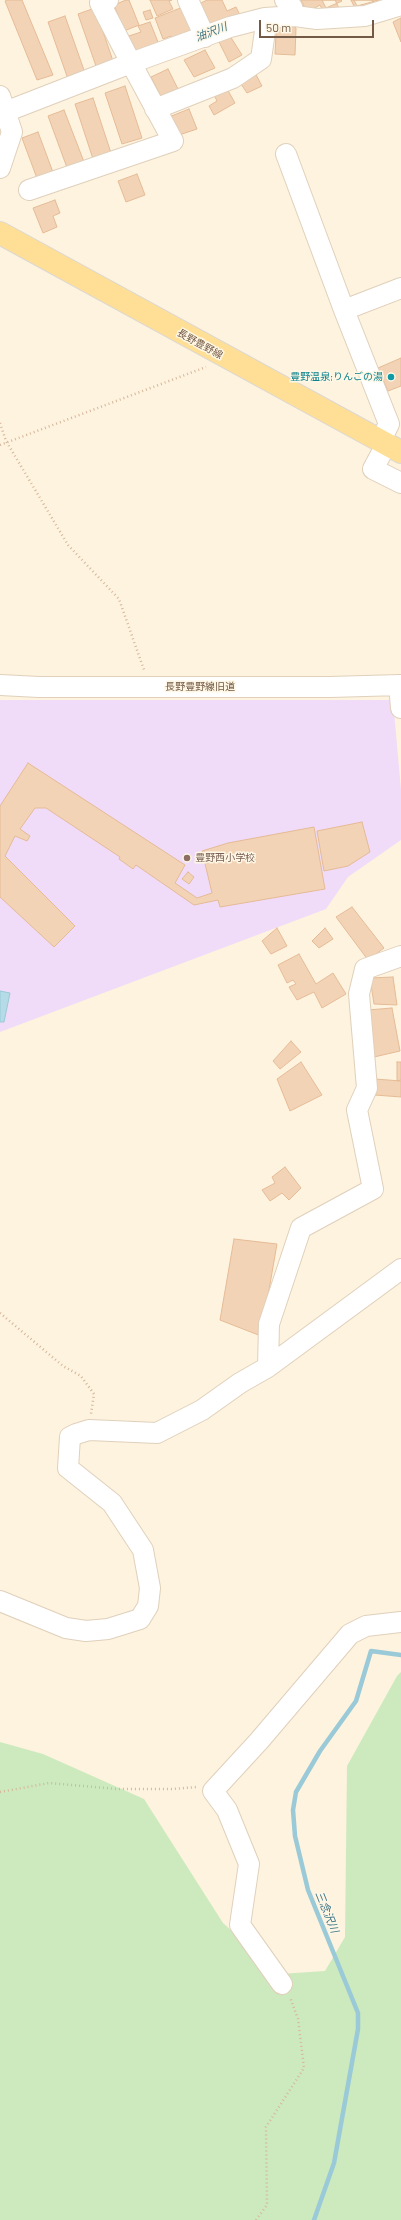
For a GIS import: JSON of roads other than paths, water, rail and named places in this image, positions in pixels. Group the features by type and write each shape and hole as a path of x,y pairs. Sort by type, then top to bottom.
{"main road":[{"name":"長野豊野線","path":"0,234 227,359 390,445"}],"street":[{"path":"188,0 205,36"},
{"path":"29,190 173,141 131,63 102,1"},
{"path":"0,168 12,132 2,104 131,63 205,36 265,24 290,8 317,19 365,16 392,5"},
{"path":"155,109 233,78 261,60 265,24"},
{"path":"286,154 344,310 389,424 390,445 373,469 401,483"},
{"path":"344,310 401,288"},
{"name":"長野豊野線旧道","path":"0,685 39,687 330,687 400,685"},
{"path":"400,685 401,708"},
{"path":"268,1367 269,1324 301,1228 373,1189 357,1110 367,1088 359,994 366,969 401,956"},
{"path":"0,1601 66,1628 86,1630 108,1629 140,1618 148,1606 150,1588 143,1550 112,1503 68,1468 70,1437 89,1430 157,1433 202,1410 240,1383 268,1367 401,1269"},
{"path":"282,1984 240,1925 249,1864 227,1810 213,1790 259,1741 350,1634 366,1626 401,1622"}],"water":[{"path":"0,991 10,993 4,1022 0,1022"}],"waterway":[{"name":"三念沢川","path":"314,2220 334,2163 358,2029 358,2013 308,1890 295,1836 293,1810 296,1792 320,1751 356,1701 371,1651 401,1655"}],"place":[{"name":"豊野温泉;りんごの湯","path":"391,377"},
{"name":"豊野西小学校","path":"187,858"}],"water label":[{"name":"油沢川","path":"211,32"}]}
